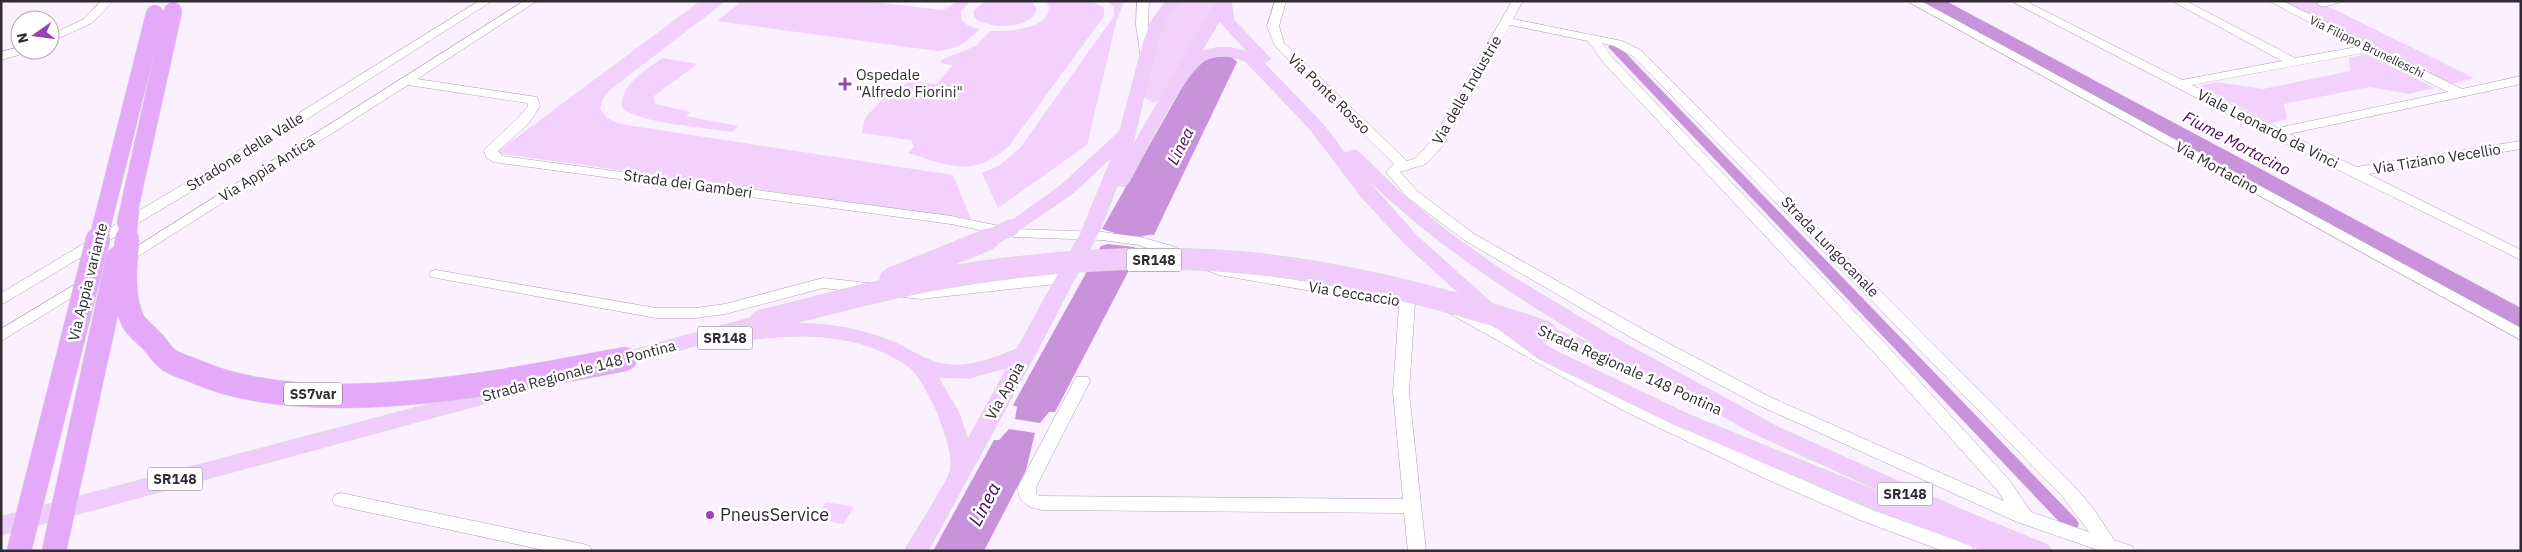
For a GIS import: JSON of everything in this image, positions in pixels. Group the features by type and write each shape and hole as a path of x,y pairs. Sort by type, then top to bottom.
{"highway":[{"name":"Via Appia variante","path":"19,551 164,12 130,209 97,347 54,551"},
{"name":"SS7var","path":"130,209 126,281 128,306 134,322 148,341 177,363 223,382 257,390 305,394 403,394 488,385 625,359"}],"main road":[{"name":"Via Appia","path":"1094,234 1128,133 1146,53 1162,16 1173,1"},
{"name":"Via Appia","path":"916,551 1026,353 1065,278 1094,234 1184,72 1224,6"},
{"path":"1224,6 1229,24 1250,58 1316,126 1369,195 1411,240 1498,320 1535,348 1602,383 1682,420 1892,507 2010,551"},
{"path":"1184,72 1197,60 1243,47"},
{"path":"1243,47 1381,186 1440,236 1584,328 1772,433"},
{"path":"1135,100 1150,106 1167,104"},
{"name":"SR148","path":"760,321 936,263 1012,227 1066,190 1128,133"},
{"name":"Strada Regionale 148 Pontina","path":"1,526 760,321 890,289 969,275 1075,263 1186,260 1253,264 1352,278 1448,301 1546,332 1639,370 1941,510 2040,551"},
{"name":"SR148","path":"625,359 749,334 796,329 827,330 883,345 918,364 949,372 964,372 991,366 1026,353"},
{"name":"SR148","path":"918,364 942,397 952,418 962,470"}],"street":[{"path":"60,34 88,21 101,11 108,1"},
{"name":"Stradone della Valle","path":"1,300 487,1"},
{"path":"489,28 506,14 517,1"},
{"name":"Via Appia Antica","path":"1,336 532,1"},
{"name":"Via Ponte Rosso","path":"1281,1 1272,26 1279,44 1399,168 1395,176 1408,191 1461,232 1645,338 1790,413 2024,517 2125,551"},
{"name":"Via delle Industrie","path":"1399,168 1421,161 1435,147 1518,1"},
{"name":"Via Mortacino","path":"1912,1 2521,335"},
{"name":"Viale Leonardo da Vinci","path":"2016,1 2521,256"},
{"path":"2177,1 2293,62"},
{"name":"Via Filippo Brunelleschi","path":"2274,1 2460,93"},
{"path":"2323,4 2340,1"},
{"path":"1142,7 1151,17 1162,16"},
{"path":"1142,7 1146,53"},
{"name":"Strada Lungocanale","path":"1506,22 1622,44 1640,55 2069,492 2087,514 2108,546"},
{"path":"1593,39 1609,62 1868,335 2004,486 2024,517"},
{"path":"2180,84 2369,48"},
{"path":"2275,133 2521,80"},
{"name":"Strada dei Gamberi","path":"405,81 533,100 534,106 529,115 491,150 491,154 498,159 951,220 1014,233 1094,234"},
{"name":"Via Tiziano Vecellio","path":"2353,172 2521,145"},
{"name":"Via Ceccaccio","path":"1094,234 1148,242 1218,271 1407,302 1401,392 1417,551"},
{"path":"436,274 656,312 696,313 725,309 823,283 839,282 899,294 923,294 1034,279 1065,278"},
{"path":"1407,302 1423,300 1439,303 1581,381 1732,457 1858,510 1965,551"},
{"path":"1082,381 1027,487 1028,495 1033,501 1412,506"},
{"path":"341,500 583,551"}],"shaded area":[{"path":"700,1 726,1 611,89 603,99 600,109 607,118 620,124 953,175 971,219 496,153"},
{"path":"742,1 865,1 943,10 958,1 970,1 961,11 961,19 967,25 979,29 960,45 937,51 717,21"},
{"path":"985,1 1031,1 1037,9 1027,21 1009,26 998,26 980,21 974,17 974,10"},
{"path":"1046,1 1091,1 1104,8 1104,16 1009,146 996,156 972,166 949,165 908,153 914,147 911,140 862,133 865,118 884,97 892,98 908,81 936,84 953,65 940,63 943,59 976,46 990,31 1016,30 1042,21 1047,15 1049,7"},
{"path":"1107,1 1124,1 1116,23 1087,145 998,208 982,173 1000,165 1020,148 1114,16 1114,7"},
{"path":"1179,1 1220,1 1163,101 1152,102 1144,97 1155,46 1164,24"},
{"path":"2281,1 2317,1 2474,78 2450,84"},
{"path":"2366,54 2435,88 2409,94 2370,87 2284,104 2287,119 2271,123 2199,86 2216,82 2263,89 2350,71 2349,58"},
{"path":"662,58 697,64 654,96 655,104 691,112 686,116 738,126 732,132 674,124 644,118 622,108 622,99 629,85 641,73"},
{"path":"826,502 854,507 843,524 815,519"}],"water":[{"path":"1921,1 1946,1 2521,308 2521,328"},
{"name":"Linea","path":"1231,56 1237,62 1154,235 1129,237 1102,229 1189,75 1207,60"},
{"path":"1108,244 1134,247 1139,251 1055,412 1049,412 1040,423 1015,419 1017,407 1013,405 1101,246"},
{"name":"Linea","path":"1009,429 1035,433 1026,470 984,551 933,551 994,440 999,440"}],"waterway":[{"path":"1613,46 2071,524"}],"place":[{"name":"Ospedale \"Alfredo Fiorini\"","path":"845,84"},
{"name":"PneusService","path":"710,515"}],"water label":[{"name":"Fiume Mortacino","path":"2237,143"}]}
